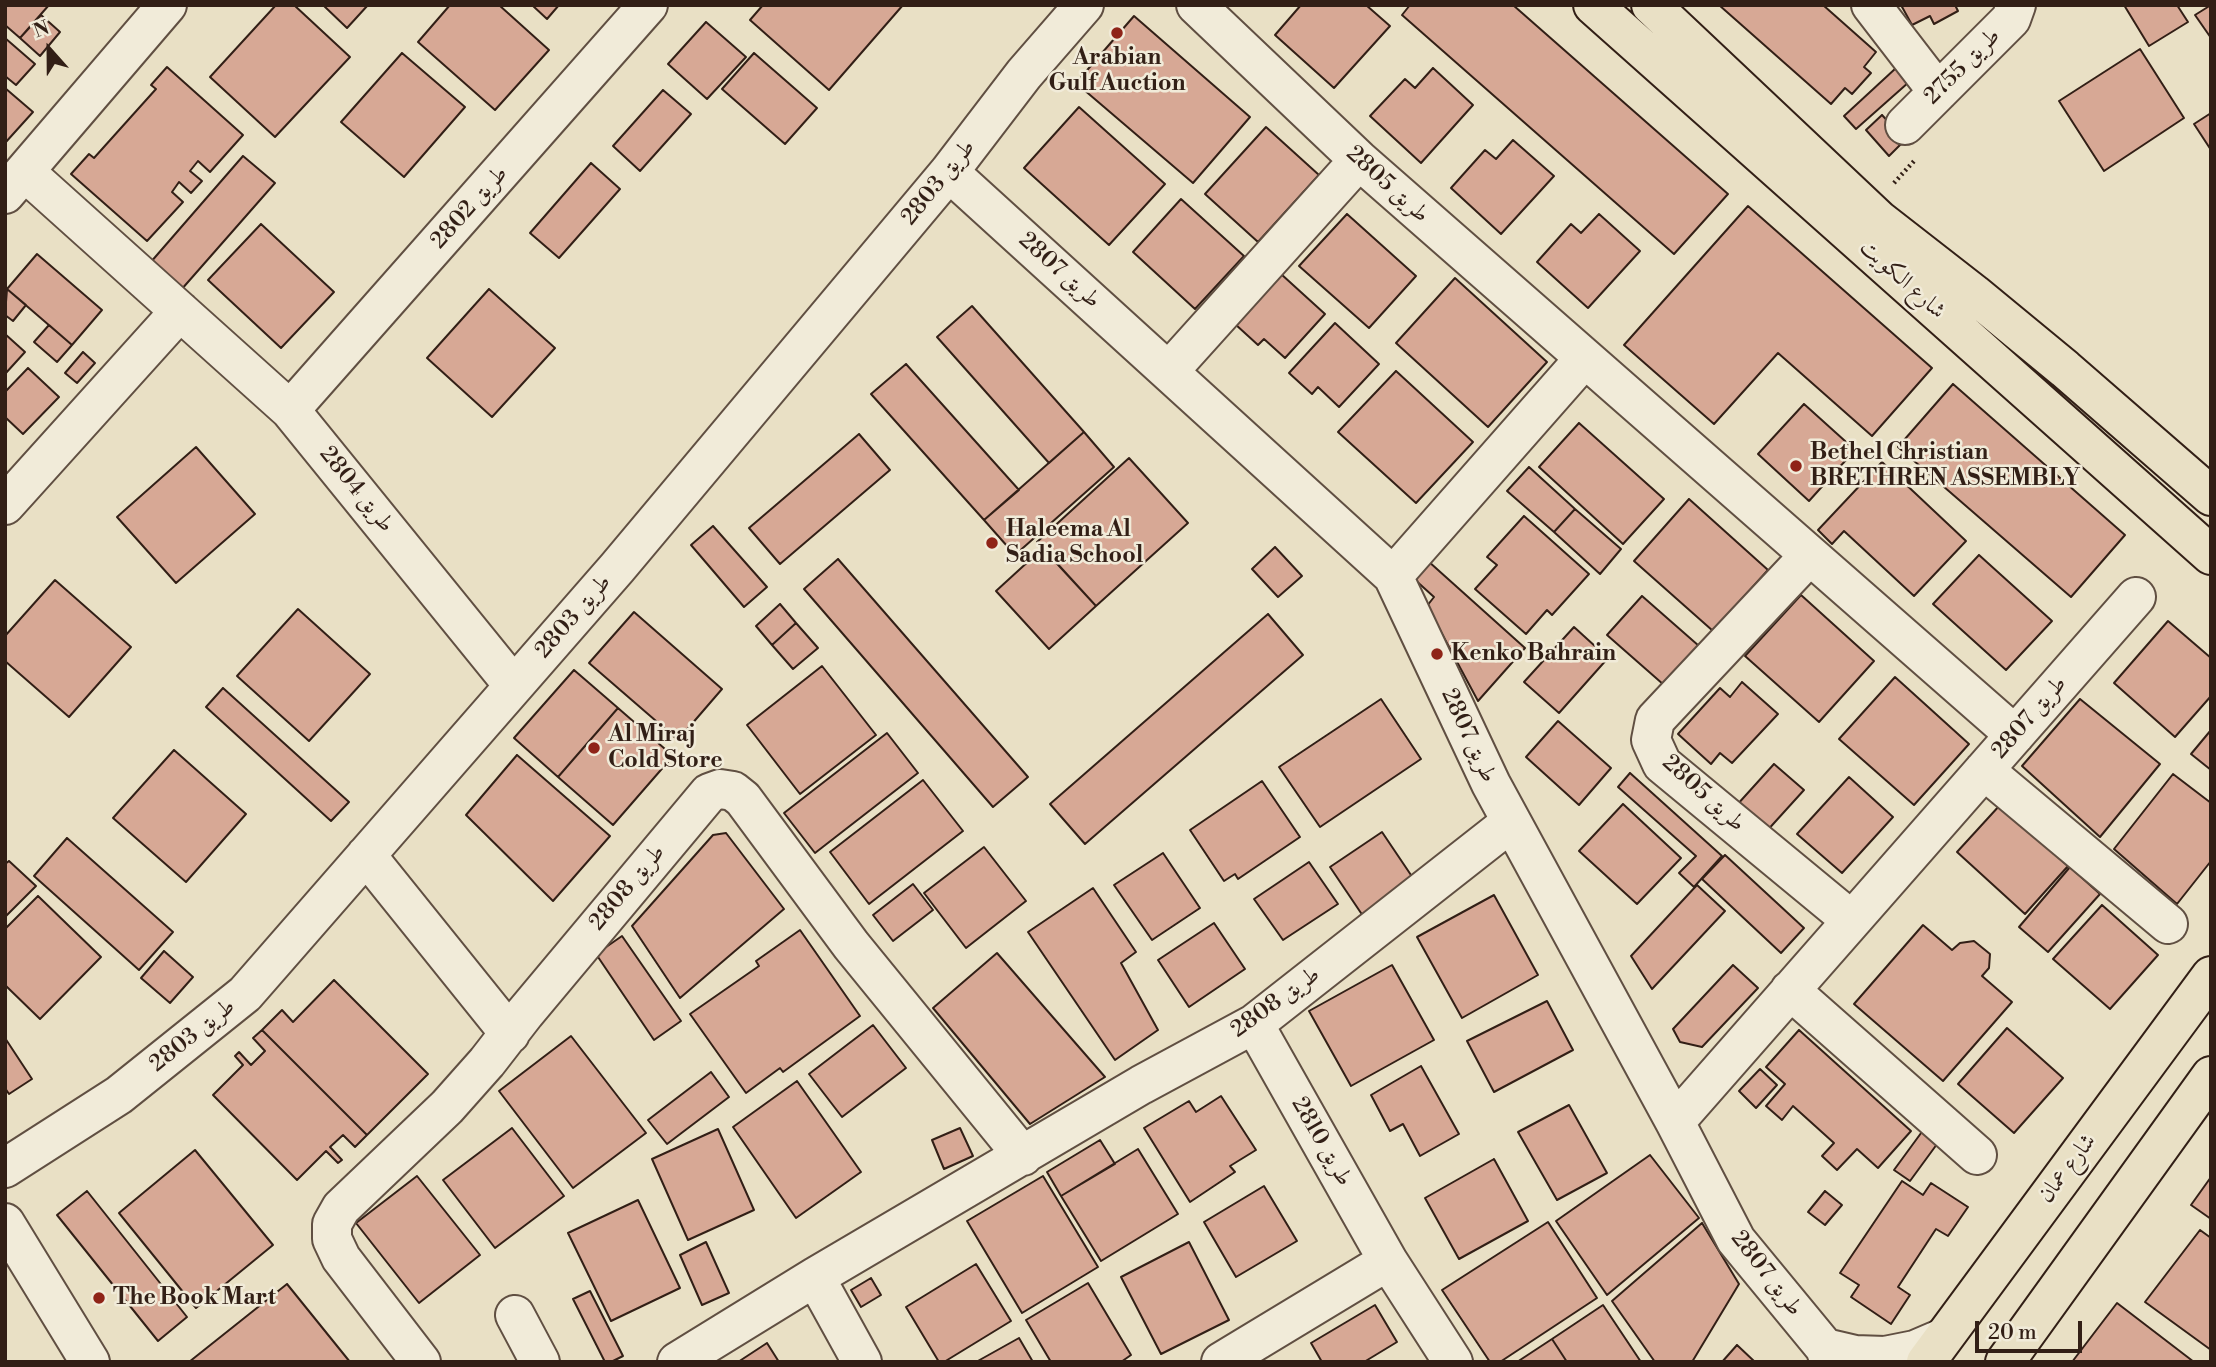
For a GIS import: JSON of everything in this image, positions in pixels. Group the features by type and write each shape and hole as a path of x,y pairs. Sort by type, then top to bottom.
{"main road":[{"name":"شارع الكويت","path":"1593,5 2211,555"},
{"name":"شارع الكويت","path":"1651,5 1868,210 2065,369 2211,496"},
{"name":"شارع عمان","path":"1934,1350 2211,976"},
{"path":"2005,1362 2211,1076"}],"street":[{"path":"15,183 167,5"},
{"name":"طريق 2802","path":"290,410 648,5"},
{"name":"طريق 2803","path":"5,1168 119,1095 245,994 626,557 949,172 1024,74 1084,5"},
{"name":"طريق 2805","path":"1196,5 1359,160 2015,735"},
{"path":"1871,5 1938,92"},
{"name":"طريق 2755","path":"1905,125 2011,19 2016,5"},
{"path":"1169,371 1359,160"},
{"name":"طريق 2807","path":"949,172 1393,576 1510,823 1675,1122 1736,1240 1828,1355 1885,1356 1915,1350 1934,1350"},
{"name":"طريق 2804","path":"15,183 180,311 290,410 514,686"},
{"path":"5,505 180,311"},
{"path":"1393,576 1584,359"},
{"name":"طريق 2805","path":"1809,556 1655,720 1651,740 1662,764 1851,920"},
{"name":"طريق 2807","path":"1675,1122 2136,597"},
{"path":"1984,769 2168,923"},
{"name":"طريق 2808","path":"421,1362 341,1258 332,1239 332,1224 341,1208 447,1107 699,802 709,793 720,789 733,792 743,799 851,945 1023,1156"},
{"name":"طريق 2808","path":"677,1362 815,1277 1141,1085 1254,1024 1510,823"},
{"path":"366,855 510,1034"},
{"path":"1790,990 1977,1155"},
{"name":"طريق 2810","path":"1254,1024 1388,1261 1453,1362"},
{"path":"5,1223 90,1362"},
{"path":"1220,1362 1388,1261"},
{"path":"815,1277 862,1362"},
{"path":"514,1315 540,1362"}],"path":[{"path":"1868,210 1926,147 1905,125"}],"building":[{"path":"5,5 49,5 20,38 5,25"},
{"path":"276,5 294,5 350,57 275,137 210,77"},
{"path":"323,5 368,5 347,28"},
{"path":"450,5 499,5 549,50 495,110 418,42"},
{"path":"532,5 559,5 547,19"},
{"path":"763,5 903,5 829,90 750,20"},
{"path":"1301,5 1366,5 1390,26 1334,88 1275,35"},
{"path":"1410,5 1513,5 1728,194 1674,254 1402,15"},
{"path":"1719,5 1823,5 1876,52 1864,67 1871,73 1852,94 1845,88 1831,104"},
{"path":"1901,5 1955,5 1958,11 1934,24 1930,16 1912,25"},
{"path":"2124,5 2177,5 2188,22 2149,46"},
{"path":"2211,5 2211,38 2195,15"},
{"path":"41,15 60,32 40,56 20,38"},
{"path":"1134,16 1250,117 1193,183 1076,83"},
{"path":"706,22 746,57 707,99 668,64"},
{"path":"5,38 35,64 16,85 5,76"},
{"path":"2140,49 2184,118 2104,171 2059,101"},
{"path":"402,53 465,107 404,177 341,122"},
{"path":"754,53 817,108 785,144 722,89"},
{"path":"167,67 243,135 210,172 198,161 190,171 202,181 191,193 179,182 172,192 183,202 147,241 71,174 89,154 94,158 156,89 151,85"},
{"path":"1433,68 1473,105 1421,163 1370,116 1405,79 1415,88"},
{"path":"1896,68 1909,82 1856,129 1844,116"},
{"path":"5,88 33,112 5,143"},
{"path":"663,90 691,114 640,171 613,146"},
{"path":"1079,107 1165,184 1109,245 1024,168"},
{"path":"2211,113 2211,150 2194,124"},
{"path":"1882,115 1905,140 1889,156 1866,130"},
{"path":"1266,127 1319,175 1258,242 1205,194"},
{"path":"1513,140 1554,176 1501,234 1451,188 1485,150 1496,159"},
{"path":"243,156 275,183 181,290 150,263"},
{"path":"591,163 620,189 559,258 530,233"},
{"path":"1181,199 1244,256 1195,309 1133,252"},
{"path":"1748,206 1932,368 1872,436 1778,353 1714,424 1624,345"},
{"path":"1347,214 1416,276 1369,328 1299,266"},
{"path":"1599,214 1640,251 1588,308 1537,262 1571,224 1581,233"},
{"path":"261,224 334,292 281,348 208,280"},
{"path":"37,254 102,310 72,345 7,289"},
{"path":"1281,274 1325,314 1285,358 1264,339 1258,345 1235,324"},
{"path":"1455,278 1547,362 1488,427 1396,343"},
{"path":"7,289 26,305 13,321 5,315"},
{"path":"489,289 555,348 492,417 427,358"},
{"path":"972,306 1084,432 1049,463 937,337"},
{"path":"1335,323 1379,364 1339,407 1318,387 1312,394 1289,373"},
{"path":"49,325 72,345 57,362 34,342"},
{"path":"5,334 25,352 5,374"},
{"path":"83,352 95,363 77,383 65,373"},
{"path":"906,364 1019,490 984,520 871,394"},
{"path":"28,368 59,397 23,434 5,417 5,392"},
{"path":"1396,371 1473,442 1416,503 1338,432"},
{"path":"1953,384 2125,535 2071,597 1898,447"},
{"path":"1804,404 1855,450 1809,501 1758,454"},
{"path":"1579,423 1664,499 1623,544 1539,467"},
{"path":"1084,432 1114,467 1015,555 984,520"},
{"path":"859,434 890,470 780,564 749,528"},
{"path":"196,447 255,514 176,583 117,517"},
{"path":"1129,458 1188,523 1096,606 1037,542"},
{"path":"1882,462 1966,541 1914,596 1844,531 1832,544 1818,530"},
{"path":"1529,467 1575,509 1554,532 1507,491"},
{"path":"1689,499 1768,570 1713,631 1634,561"},
{"path":"1575,509 1621,549 1600,574 1554,532"},
{"path":"1524,516 1589,574 1552,615 1547,610 1526,634 1475,589 1497,565 1487,557"},
{"path":"713,526 767,587 744,607 691,545"},
{"path":"1275,547 1302,576 1278,597 1252,569"},
{"path":"1043,548 1096,606 1049,649 996,591"},
{"path":"1979,555 2052,621 2006,670 1933,604"},
{"path":"838,559 1028,777 993,807 804,589"},
{"path":"1428,561 1525,648 1478,701 1427,606 1434,597 1413,578"},
{"path":"55,580 131,647 69,717 5,661 5,636"},
{"path":"1801,595 1874,661 1819,722 1745,656"},
{"path":"1642,596 1699,646 1664,685 1607,635"},
{"path":"780,604 796,623 772,645 756,626"},
{"path":"298,609 370,674 309,741 237,676"},
{"path":"634,612 722,689 678,740 589,663"},
{"path":"1268,614 1303,655 1085,844 1050,804"},
{"path":"2168,621 2211,658 2211,696 2175,737 2114,683"},
{"path":"796,623 818,648 793,669 772,645"},
{"path":"1574,627 1608,658 1559,713 1524,682"},
{"path":"822,666 876,735 800,794 747,725"},
{"path":"574,670 618,708 558,777 514,738"},
{"path":"1895,677 1969,744 1914,805 1839,739"},
{"path":"1742,682 1778,714 1732,763 1720,753 1711,764 1678,734 1720,688 1730,697"},
{"path":"223,688 349,802 331,821 206,707"},
{"path":"1381,699 1421,759 1320,827 1279,767"},
{"path":"2080,699 2160,764 2100,837 2022,766"},
{"path":"618,708 673,756 613,825 558,777"},
{"path":"1558,721 1611,768 1579,805 1526,757"},
{"path":"2211,730 2211,770 2191,754"},
{"path":"887,733 918,773 815,853 784,813"},
{"path":"174,750 246,814 186,882 113,818"},
{"path":"517,755 610,836 553,901 466,815"},
{"path":"1774,764 1804,790 1765,833 1736,806"},
{"path":"1630,773 1722,856 1694,887 1679,873 1696,856 1618,787"},
{"path":"2173,774 2211,803 2211,861 2177,904 2114,849"},
{"path":"1849,777 1893,817 1842,873 1797,834"},
{"path":"923,780 963,831 869,904 830,852"},
{"path":"1262,781 1300,837 1238,879 1235,874 1224,881 1190,830"},
{"path":"1623,804 1681,858 1637,904 1579,851"},
{"path":"2000,805 2068,866 2025,914 1957,852"},
{"path":"1382,832 1415,881 1363,916 1330,867"},
{"path":"726,833 784,909 680,998 632,926 713,835"},
{"path":"67,838 173,932 139,970 34,876"},
{"path":"984,847 1026,901 966,948 924,893"},
{"path":"1163,853 1200,908 1152,940 1114,885"},
{"path":"1725,855 1804,928 1781,953 1702,879"},
{"path":"9,861 36,886 5,917 5,864"},
{"path":"1309,862 1338,904 1283,940 1254,899"},
{"path":"2070,867 2100,894 2048,952 2019,927"},
{"path":"913,884 933,910 893,941 873,915"},
{"path":"1697,885 1725,911 1652,989 1631,956"},
{"path":"1093,888 1136,952 1121,963 1158,1030 1115,1060 1028,932"},
{"path":"1494,895 1538,975 1462,1018 1417,937"},
{"path":"38,896 101,957 40,1019 5,985 5,929"},
{"path":"2102,905 2158,955 2110,1009 2053,959"},
{"path":"1214,923 1245,969 1189,1007 1158,960"},
{"path":"1923,925 1952,950 1960,943 1974,941 1990,954 1989,968 1982,976 2012,1002 1943,1081 1854,1004"},
{"path":"800,930 860,1016 783,1072 780,1068 746,1093 690,1014 759,966 756,961"},
{"path":"622,936 681,1021 654,1040 596,954"},
{"path":"164,951 193,977 170,1003 141,978"},
{"path":"997,953 1105,1077 1030,1124 933,1008"},
{"path":"1392,965 1434,1040 1351,1086 1309,1011"},
{"path":"1733,965 1758,988 1702,1047 1680,1042 1673,1029"},
{"path":"334,980 428,1074 367,1135 262,1030 282,1010 293,1022"},
{"path":"1547,1001 1573,1050 1494,1092 1467,1041"},
{"path":"873,1025 906,1068 842,1117 809,1074"},
{"path":"2007,1028 2063,1078 2014,1133 1958,1084"},
{"path":"262,1030 367,1135 355,1147 343,1135 330,1147 342,1160 338,1163 326,1151 297,1180 213,1095 243,1065 235,1056 239,1052 251,1065 265,1051 253,1038"},
{"path":"1799,1030 1911,1131 1878,1168 1857,1149 1837,1170 1822,1156 1834,1143 1793,1106 1782,1120 1766,1106 1785,1084 1766,1067"},
{"path":"571,1036 646,1133 573,1188 499,1091"},
{"path":"5,1038 32,1079 9,1094 5,1088"},
{"path":"1421,1066 1459,1134 1420,1156 1403,1124 1390,1131 1371,1095"},
{"path":"1760,1069 1777,1085 1756,1108 1739,1091"},
{"path":"711,1072 729,1097 667,1144 648,1120"},
{"path":"797,1081 861,1172 796,1218 733,1127"},
{"path":"1221,1096 1256,1150 1230,1166 1235,1172 1190,1202 1144,1128 1189,1101 1196,1112"},
{"path":"1569,1105 1607,1173 1557,1200 1518,1132"},
{"path":"512,1128 564,1196 495,1248 443,1180"},
{"path":"960,1128 973,1156 944,1169 932,1140"},
{"path":"718,1129 754,1210 688,1240 652,1159"},
{"path":"1924,1129 1940,1140 1910,1181 1894,1170"},
{"path":"1100,1140 1115,1164 1061,1196 1047,1172"},
{"path":"1138,1149 1178,1214 1101,1261 1061,1196"},
{"path":"195,1150 273,1245 196,1308 119,1213"},
{"path":"1650,1155 1699,1218 1607,1295 1556,1221"},
{"path":"1494,1159 1528,1221 1459,1259 1425,1198"},
{"path":"417,1176 480,1255 419,1303 356,1223"},
{"path":"1043,1176 1098,1267 1022,1313 967,1221"},
{"path":"2211,1177 2211,1219 2191,1205"},
{"path":"1902,1181 1923,1195 1931,1183 1968,1207 1948,1236 1936,1229 1898,1287 1910,1295 1891,1324 1851,1297 1859,1285 1840,1273"},
{"path":"1264,1186 1297,1241 1236,1277 1204,1222"},
{"path":"87,1191 187,1317 158,1341 57,1215"},
{"path":"1825,1191 1842,1205 1825,1225 1808,1212"},
{"path":"638,1200 680,1288 611,1321 568,1233"},
{"path":"1548,1222 1597,1298 1500,1362 1490,1362 1442,1290"},
{"path":"1702,1223 1739,1284 1692,1362 1655,1362 1612,1301"},
{"path":"2200,1230 2211,1238 2211,1350 2145,1302"},
{"path":"706,1242 729,1293 702,1305 680,1255"},
{"path":"1189,1242 1229,1320 1161,1354 1121,1277"},
{"path":"976,1264 1011,1321 944,1362 939,1362 906,1307"},
{"path":"871,1278 881,1295 861,1307 851,1290"},
{"path":"1088,1283 1131,1355 1121,1362 1051,1362 1026,1320"},
{"path":"287,1284 350,1362 189,1362"},
{"path":"590,1291 623,1356 611,1362 605,1362 573,1299"},
{"path":"2117,1303 2194,1362 2072,1362"},
{"path":"1375,1305 1397,1342 1364,1362 1322,1362 1311,1343"},
{"path":"1603,1305 1641,1362 1567,1362 1552,1339"},
{"path":"1019,1338 1033,1362 976,1362"},
{"path":"1552,1339 1567,1362 1517,1362"},
{"path":"767,1343 779,1362 738,1362"},
{"path":"1737,1345 1755,1362 1722,1362"}],"place":[{"name":"Arabian Gulf Auction","path":"1117,33"},
{"name":"Bethel Christian BRETHREN ASSEMBLY","path":"1796,466"},
{"name":"Haleema Al Sadia School","path":"992,543"},
{"name":"Kenko Bahrain","path":"1437,654"},
{"name":"Al Miraj Cold Store","path":"594,748"},
{"name":"The Book Mart","path":"99,1298"}]}
